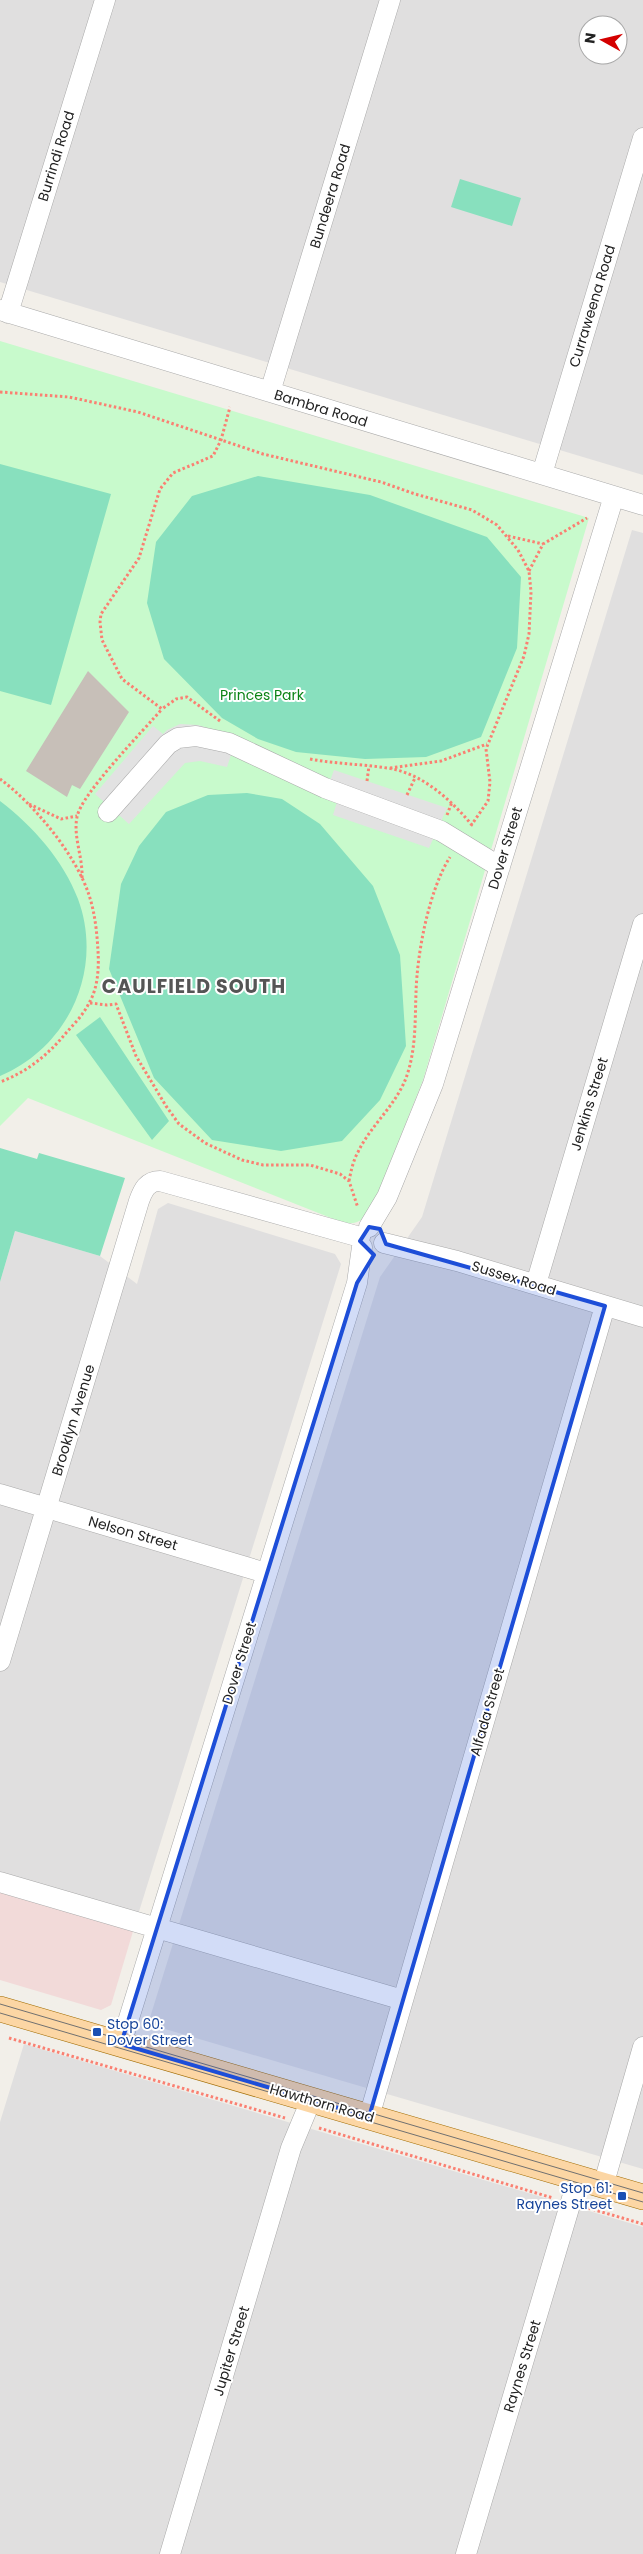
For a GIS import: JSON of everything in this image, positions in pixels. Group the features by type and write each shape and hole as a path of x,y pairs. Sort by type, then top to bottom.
{"main road":[{"name":"Hawthorn Road","path":"3,2020 121,2044 643,2197"}],"street":[{"name":"Burrindi Road","path":"4,311 104,0"},
{"name":"Bundeera Road","path":"270,392 390,0"},
{"name":"Curraweena Road","path":"542,474 643,138"},
{"name":"Bambra Road","path":"4,311 643,505"},
{"name":"Dover Street","path":"121,2044 357,1283 370,1235 433,1084 614,496"},
{"path":"108,812 168,744 178,738 196,736 244,748 320,786 441,831 500,868"},
{"name":"Jenkins Street","path":"536,1284 643,924"},
{"name":"Sussex Road","path":"152,1182 167,1182 323,1228 370,1235 643,1318"},
{"name":"Brooklyn Avenue","path":"0,1661 138,1201 145,1187 152,1182"},
{"name":"Alfada Street","path":"369,2117 605,1306"},
{"name":"Nelson Street","path":"0,1494 266,1573"},
{"path":"0,1882 403,2000"},
{"path":"603,2186 643,2047"},
{"name":"Jupiter Street","path":"170,2554 305,2098"},
{"name":"Raynes Street","path":"466,2554 578,2178"}],"path":[{"path":"0,392 69,397 101,403 182,425 221,440 287,460 381,482 472,510 485,516 508,536 529,571 531,606 527,646 488,743 485,756 490,792 485,808 459,842 442,873 426,923 417,975 416,1023 409,1071 396,1097 358,1152 349,1181"},
{"path":"227,725 193,700 182,697 162,709 127,684 122,679 102,640 100,622 102,614 114,592 139,558 156,500 166,480 173,473 213,456 221,440 230,407"},
{"path":"529,571 543,544 592,516"},
{"path":"508,536 543,544"},
{"path":"302,758 334,764 389,768 441,761 488,743"},
{"path":"368,781 369,766"},
{"path":"389,768 430,785 452,801 472,825"},
{"path":"407,794 414,778"},
{"path":"0,779 26,803 64,848 82,878 89,896 98,939 99,960 97,977 90,1003 57,1044 39,1062 0,1082"},
{"path":"26,803 60,819 77,816"},
{"path":"90,1003 116,1004 136,1056 179,1124 205,1143 242,1160 262,1165 310,1165 340,1174 349,1181 370,1235"},
{"path":"3,2020 299,2122 643,2224"}],"highlighted area":[{"path":"369,1227 380,1229 386,1244 605,1306 369,2117 121,2044 357,1283 374,1255 360,1241"}],"shaded area":[{"path":"0,0 643,0 643,475 0,282"},
{"path":"632,530 643,533 643,2169 148,2024 380,1277 422,1217"},
{"path":"180,724 198,725 237,737 227,767 200,761 185,763 129,824 95,794 153,726 163,734"},
{"path":"334,770 447,808 429,848 333,815 337,802 324,797"},
{"path":"168,1203 335,1254 341,1264 137,1918 0,1878 0,1282 15,1231 100,1256 137,1284 158,1209"},
{"path":"0,1878 137,1918 111,2005 101,2010 0,1980"},
{"path":"24,2044 643,2227 643,2554 0,2554 0,2122"}],"green space":[{"path":"460,179 521,198 512,226 451,207"},
{"name":"Princes Park","path":"0,341 589,518 423,1080 372,1208 359,1221 351,1223 341,1222 28,1098 0,1126"},
{"path":"0,464 111,494 51,705 0,691"},
{"path":"258,476 370,495 487,537 521,577 517,648 481,737 426,757 365,759 296,752 258,739 222,718 164,659 147,603 156,542 192,496"},
{"path":"247,793 282,799 320,824 373,886 400,955 406,1046 380,1100 342,1141 281,1151 212,1140 154,1078 109,969 121,884 139,846 166,812 208,795"},
{"path":"0,801 24,821 46,845 72,885 85,926 86,952 83,978 75,1003 62,1026 45,1046 24,1063 0,1076"},
{"path":"100,1017 169,1121 152,1140 76,1035"},
{"path":"0,1148 37,1159 39,1153 125,1178 100,1256 15,1231 0,1282"}],"building":[{"path":"88,671 129,712 80,789 72,785 67,797 26,771"}],"tram line":[{"path":"0,2004 643,2193"},
{"path":"0,2013 643,2202"}],"place":[{"name":"Stop 60: Dover Street","path":"97,2032"},
{"name":"Stop 61: Raynes Street","path":"622,2196"}],"district":[{"name":"CAULFIELD SOUTH","path":"194,986"}]}
